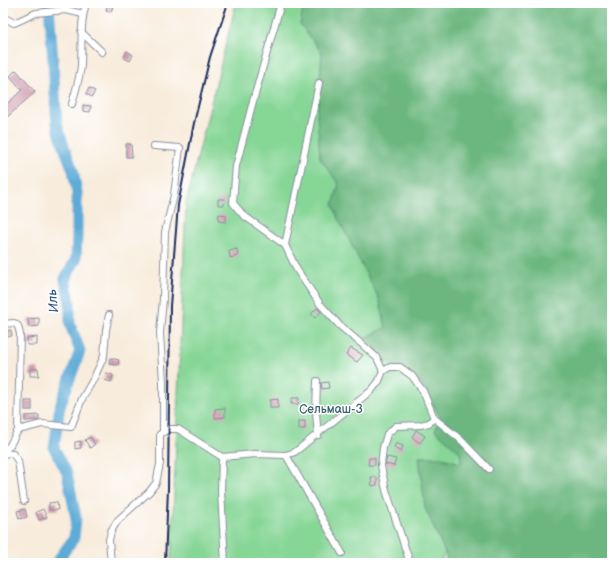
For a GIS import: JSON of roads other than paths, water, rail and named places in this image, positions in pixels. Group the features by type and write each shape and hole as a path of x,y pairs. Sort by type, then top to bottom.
{"street":[{"path":"72,104 80,67 81,32 86,3"},
{"path":"281,3 236,166 233,203 243,215 285,245 297,270 320,304 340,326 377,358 383,371"},
{"path":"3,17 14,23 36,13 66,10 83,14"},
{"path":"81,32 102,52"},
{"path":"285,245 319,83"},
{"path":"111,563 108,540 114,525 149,492 156,483 160,464 160,434 163,431 163,382 160,333 163,299 165,232 174,195 180,148 154,146"},
{"path":"18,430 42,424 71,427 82,399 104,356 106,330 110,315"},
{"path":"3,324 14,323 18,326 20,334 18,430 10,445 3,453"},
{"path":"163,431 178,429 222,457 255,454 286,455 296,452 372,390 379,381 383,371 390,367 400,367 412,376 423,391 434,418 460,439 489,469"},
{"path":"316,381 318,435"},
{"path":"410,563 386,490 381,466 383,448 387,434 396,426 420,425 429,422 434,418"},
{"path":"3,453 13,454 18,461 24,501"},
{"path":"286,455 342,553"},
{"path":"222,457 221,491 225,563"}],"waterway":[{"name":"Иль","path":"49,3 57,124 73,170 77,193 76,259 65,279 70,302 70,324 80,351 60,406 54,448 67,473 76,518 74,538 56,563"}],"railway":[{"path":"165,563 168,489 170,306 178,205 194,123 210,57 228,3"}],"park label":[{"name":"Сельмаш-3","path":"331,409"}]}
